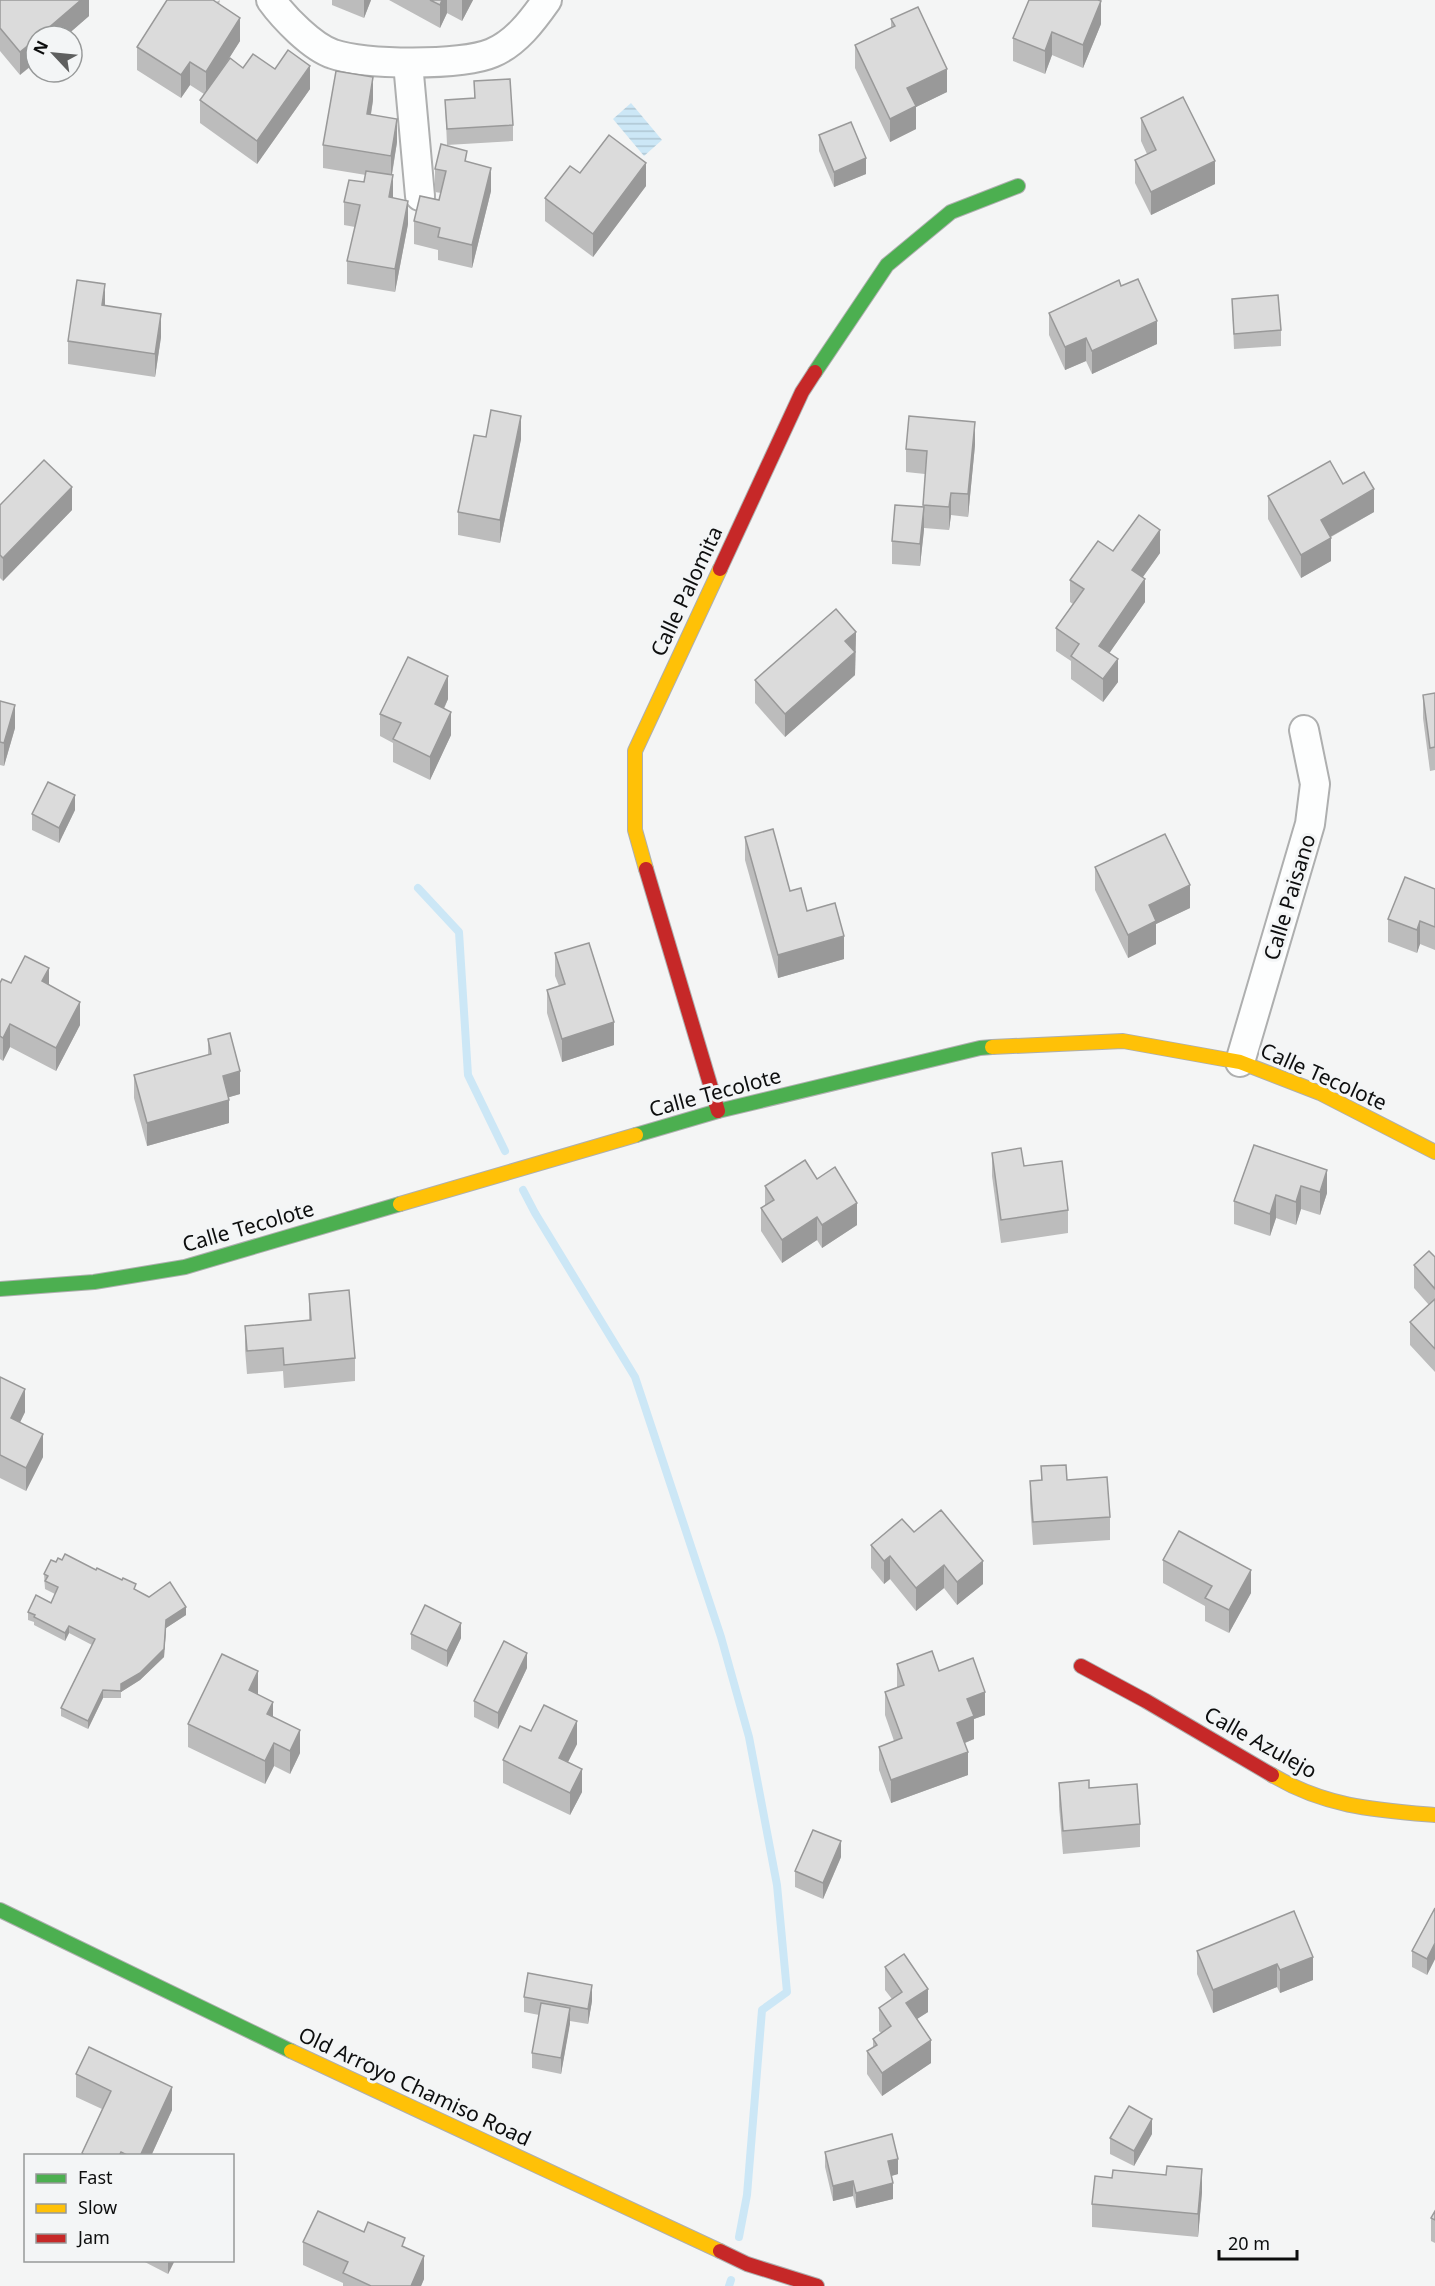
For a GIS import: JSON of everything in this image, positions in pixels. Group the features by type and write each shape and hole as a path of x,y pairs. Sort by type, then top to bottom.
{"street":[{"path":"271,0 278,10 314,43 332,54 355,59 408,63 476,58 491,54 516,37 534,19 547,0"},
{"path":"408,63 420,196"},
{"name":"Calle Palomita","path":"718,1111 635,830 635,751 802,392 887,265 951,212 1018,186"},
{"name":"Calle Paisano","path":"1240,1062 1310,824 1315,784 1304,730"},
{"name":"Calle Tecolote","path":"0,1289 94,1282 185,1267 718,1111 980,1048 1122,1041 1240,1062 1320,1093 1435,1152"},
{"name":"Calle Azulejo","path":"1081,1666 1146,1701 1288,1785 1323,1799 1357,1808 1435,1815"},
{"name":"Old Arroyo Chamiso Road","path":"0,1910 225,2020 747,2264 817,2286"}],"water":[{"path":"631,103 662,140 644,156 613,119"}],"building":[{"path":"0,0 81,0 53,24 24,24 24,49 20,52 0,28"},
{"path":"167,0 213,0 240,18 206,72 190,62 181,75 137,47"},
{"path":"430,0 442,0 440,5"},
{"path":"1029,0 1101,1 1083,45 1052,32 1045,51 1013,38"},
{"path":"918,7 947,69 907,88 916,106 890,119 855,45 895,26 891,19"},
{"path":"288,50 310,66 257,141 200,100 230,58 243,68 253,54 275,69"},
{"path":"336,71 373,77 367,114 397,119 391,156 323,145"},
{"path":"510,79 513,125 447,129 445,100 475,98 474,81"},
{"path":"1183,97 1215,161 1151,192 1135,160 1156,150 1141,118"},
{"path":"851,122 866,158 834,172 819,135"},
{"path":"609,135 646,163 593,234 545,198 570,166 580,173"},
{"path":"441,144 467,151 465,161 491,168 472,245 438,237 440,228 414,221 420,196 439,200 446,171 435,169"},
{"path":"366,171 393,175 389,197 408,201 395,269 347,261 360,205 344,202 349,180 364,182"},
{"path":"1138,279 1157,321 1092,351 1086,338 1065,347 1049,313 1119,280 1121,286"},
{"path":"77,280 105,284 102,305 161,314 155,354 68,341"},
{"path":"1278,295 1281,330 1234,334 1232,299"},
{"path":"491,410 521,416 500,520 458,512 474,435 486,437"},
{"path":"909,416 975,422 968,494 951,493 949,507 923,505 927,451 906,449"},
{"path":"44,460 72,487 3,558 0,555 0,505"},
{"path":"1330,461 1343,484 1364,472 1374,489 1321,520 1331,538 1301,555 1268,496"},
{"path":"895,505 924,507 920,544 892,541"},
{"path":"1139,515 1160,530 1132,570 1145,579 1099,646 1118,659 1103,679 1071,656 1079,644 1056,628 1084,589 1070,580 1098,541 1113,551"},
{"path":"836,609 856,632 845,641 855,652 785,714 755,680"},
{"path":"408,657 448,676 435,704 451,712 430,757 393,739 401,723 380,714"},
{"path":"1435,693 1435,747 1430,748 1423,695"},
{"path":"0,701 15,705 4,743 0,742"},
{"path":"48,782 75,795 59,828 32,814"},
{"path":"773,829 790,891 801,888 807,911 835,903 844,936 778,955 745,837"},
{"path":"1165,834 1190,885 1149,905 1156,921 1128,935 1095,867"},
{"path":"1405,877 1435,889 1435,927 1420,921 1417,930 1388,919"},
{"path":"589,943 614,1022 562,1039 547,990 565,984 555,953"},
{"path":"25,956 49,968 42,981 80,1002 56,1048 10,1024 3,1038 0,1036 0,983 2,979 11,983"},
{"path":"230,1033 240,1071 223,1076 229,1100 147,1123 134,1075 211,1054 208,1039"},
{"path":"1254,1145 1327,1170 1320,1192 1301,1186 1296,1202 1276,1195 1270,1214 1234,1201"},
{"path":"1021,1148 1024,1166 1062,1161 1068,1210 1001,1220 992,1153"},
{"path":"805,1160 817,1179 835,1167 857,1203 822,1225 817,1217 782,1240 761,1208 774,1200 765,1186"},
{"path":"1429,1251 1435,1257 1435,1289 1414,1265"},
{"path":"349,1290 355,1358 284,1365 283,1348 247,1351 245,1326 311,1320 309,1294"},
{"path":"1435,1299 1435,1349 1410,1322"},
{"path":"0,1377 25,1389 11,1418 43,1434 26,1468 0,1455"},
{"path":"1066,1465 1067,1480 1107,1477 1110,1517 1033,1522 1030,1481 1042,1480 1041,1466"},
{"path":"941,1510 983,1561 957,1582 944,1565 916,1588 890,1556 884,1561 871,1545 902,1519 914,1532"},
{"path":"1179,1531 1251,1570 1229,1610 1205,1598 1212,1586 1163,1560"},
{"path":"65,1554 96,1570 97,1568 136,1584 134,1589 149,1597 170,1582 186,1607 166,1620 164,1649 140,1673 121,1684 121,1691 103,1690 88,1721 61,1708 95,1639 69,1626 65,1633 28,1612 36,1595 51,1603 58,1587 45,1581 48,1576 44,1574 51,1560 56,1562 58,1558 62,1560"},
{"path":"425,1605 461,1623 447,1651 411,1634"},
{"path":"504,1641 527,1653 498,1713 474,1701"},
{"path":"932,1651 939,1671 973,1658 985,1692 967,1699 974,1716 957,1723 968,1752 891,1780 879,1747 902,1738 885,1692 904,1685 897,1664"},
{"path":"222,1654 258,1671 249,1690 273,1702 267,1714 300,1730 290,1751 274,1743 265,1761 188,1724"},
{"path":"544,1705 577,1721 559,1758 582,1769 570,1793 503,1760 520,1726 531,1731"},
{"path":"1089,1780 1089,1788 1137,1784 1140,1824 1063,1831 1059,1783"},
{"path":"813,1830 841,1841 823,1883 795,1871"},
{"path":"1435,1908 1435,1943 1427,1959 1412,1951"},
{"path":"1294,1911 1313,1957 1280,1970 1277,1964 1213,1990 1197,1951"},
{"path":"904,1954 928,1989 906,2003 931,2040 882,2073 867,2051 877,2045 873,2039 891,2026 879,2008 902,1992 885,1967"},
{"path":"528,1973 592,1985 588,2009 524,1997"},
{"path":"541,2003 570,2008 561,2058 532,2053"},
{"path":"89,2047 172,2087 141,2154 82,2153 111,2091 76,2074"},
{"path":"1129,2106 1152,2119 1134,2151 1110,2138"},
{"path":"892,2134 898,2159 888,2161 893,2183 856,2193 853,2181 833,2186 825,2152"},
{"path":"1167,2166 1202,2169 1198,2214 1092,2204 1095,2176 1112,2178 1113,2170 1166,2175"},
{"path":"318,2211 364,2232 368,2222 405,2238 402,2246 424,2256 411,2286 371,2286 343,2273 348,2262 303,2242"}],"waterway":[{"path":"418,888 459,932 468,1075 505,1151"},
{"path":"523,1190 635,1377 721,1637 749,1737 777,1885 787,1992 762,2010 747,2195 739,2237"},
{"path":"729,2286 731,2280"}],"traffic: fast":[{"path":"815,372 887,265 951,212 1018,186"},
{"path":"636,1135 718,1111 992,1047"},
{"path":"0,1289 94,1282 185,1267 400,1204"},
{"path":"0,1910 291,2051"}],"traffic: slow":[{"path":"646,869 635,830 635,751 720,569"},
{"path":"992,1047 1123,1041 1240,1062 1320,1093 1435,1152"},
{"path":"400,1204 636,1135"},
{"path":"1272,1775 1312,1794 1351,1805 1435,1815"},
{"path":"291,2051 720,2251"}],"traffic: jam":[{"path":"720,569 802,392 815,372"},
{"path":"646,869 718,1111"},
{"path":"1081,1666 1146,1701 1272,1775"},
{"path":"720,2251 747,2264 817,2286"}]}
